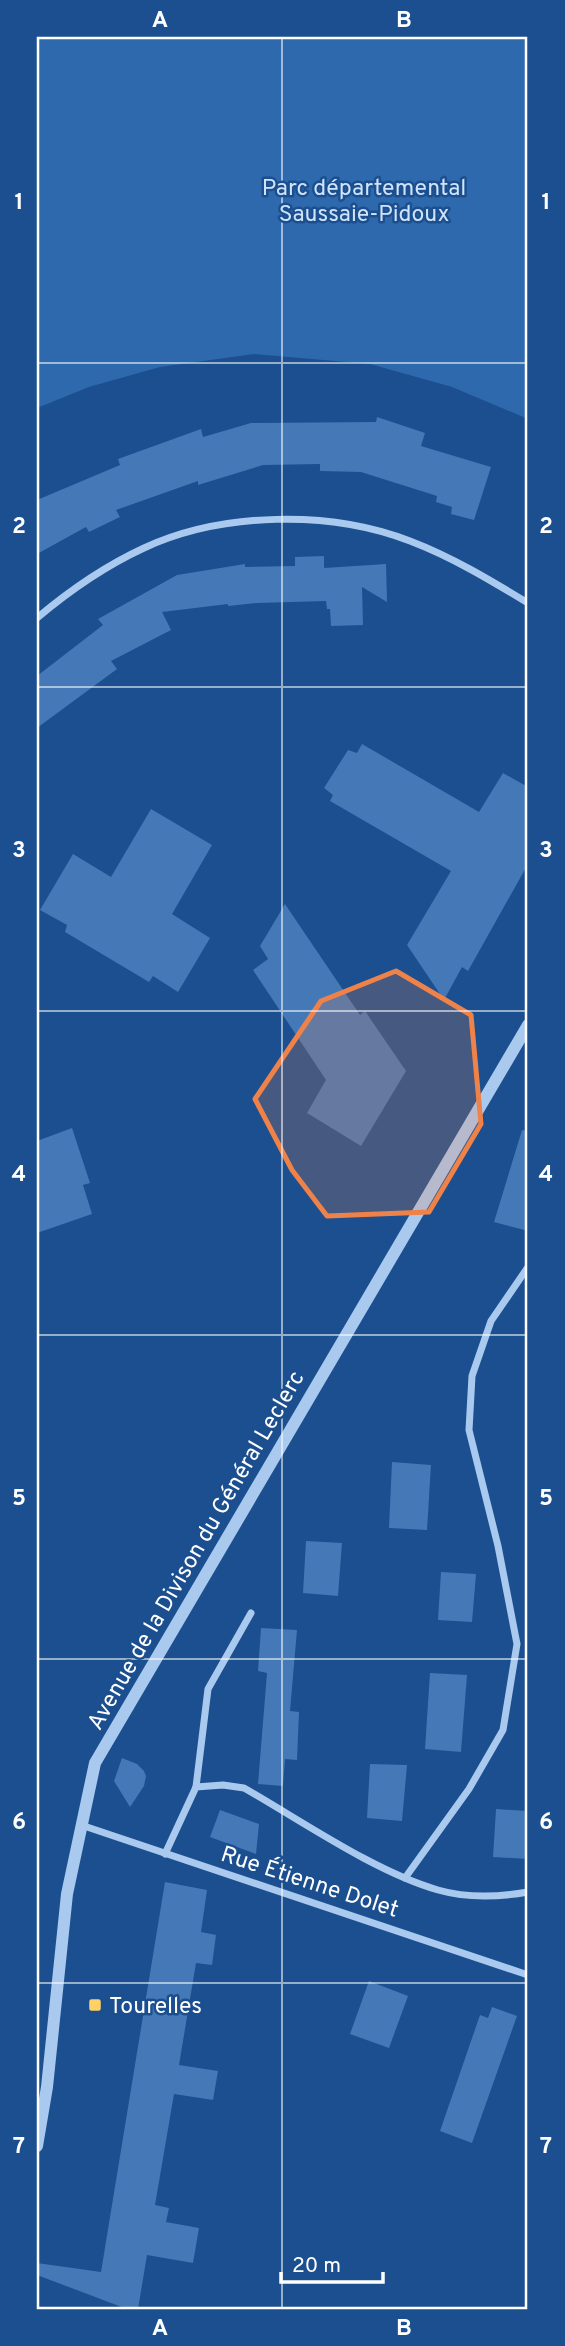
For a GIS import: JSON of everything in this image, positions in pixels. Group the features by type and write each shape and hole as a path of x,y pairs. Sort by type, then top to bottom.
{"street":[{"path":"37,618 89,579 146,547 212,528 282,519 325,520 409,540 462,564 528,603"},
{"name":"Avenue de la Divison du Général Leclerc","path":"37,2146 47,2087 67,1894 95,1763 528,1025"},
{"path":"405,1878 469,1788 503,1730 517,1644 498,1546 469,1430 472,1376 491,1321 528,1267"},
{"path":"165,1854 196,1787 208,1689 251,1613"},
{"path":"196,1787 223,1785 244,1788 361,1856 405,1878 440,1891 499,1897 528,1892"},
{"name":"Rue Étienne Dolet","path":"80,1825 528,1975"}],"highlighted area":[{"path":"396,971 471,1015 481,1124 429,1212 327,1216 292,1170 255,1099 321,1001"}],"green space":[{"name":"Parc départemental Saussaie-Pidoux","path":"37,37 528,37 528,419 452,387 370,364 254,354 160,367 89,387 37,408"}],"building":[{"path":"377,417 425,433 421,446 491,467 474,520 451,514 452,507 436,502 437,496 361,472 320,471 320,464 263,465 198,485 198,481 116,510 120,517 89,532 86,527 37,554 37,500 120,465 118,459 201,429 203,437 251,423 376,422"},
{"path":"324,556 324,568 386,564 387,602 362,587 363,625 331,626 330,609 327,609 326,601 228,604 162,612 171,630 111,661 117,669 37,728 37,676 103,625 98,619 177,575 245,564 245,567 295,566 295,557"},
{"path":"362,744 479,812 503,773 528,787 528,864 468,971 462,967 444,1000 407,945 451,871 330,801 333,795 324,788 348,750 357,753"},
{"path":"151,809 212,845 172,914 210,938 178,992 153,976 149,982 65,932 67,925 40,910 73,854 111,877"},
{"path":"285,904 360,1015 365,1011 406,1071 361,1146 307,1113 326,1080 253,970 268,959 260,946"},
{"path":"72,1128 90,1183 83,1185 92,1214 37,1233 37,1141"},
{"path":"522,1130 528,1131 528,1231 494,1222"},
{"path":"392,1462 431,1465 427,1530 389,1528"},
{"path":"306,1541 342,1543 338,1596 303,1593"},
{"path":"441,1572 476,1574 472,1622 438,1620"},
{"path":"261,1628 297,1630 290,1711 299,1712 297,1760 285,1759 283,1786 258,1784 267,1673 258,1671"},
{"path":"430,1673 467,1675 461,1752 425,1749"},
{"path":"122,1758 137,1764 146,1776 144,1786 130,1807 114,1781"},
{"path":"370,1764 407,1765 402,1821 367,1818"},
{"path":"496,1809 528,1811 528,1859 493,1857"},
{"path":"220,1810 259,1824 256,1854 210,1837"},
{"path":"165,1882 207,1890 201,1932 216,1935 212,1965 196,1963 179,2065 218,2071 213,2100 174,2094 155,2205 169,2208 166,2222 199,2228 193,2263 147,2255 138,2309 127,2309 37,2275 37,2263 101,2272"},
{"path":"369,1981 408,1996 389,2048 350,2034"},
{"path":"492,2007 517,2016 472,2143 440,2131 480,2015 488,2018"}],"place":[{"name":"Tourelles","path":"95,2005"}]}
